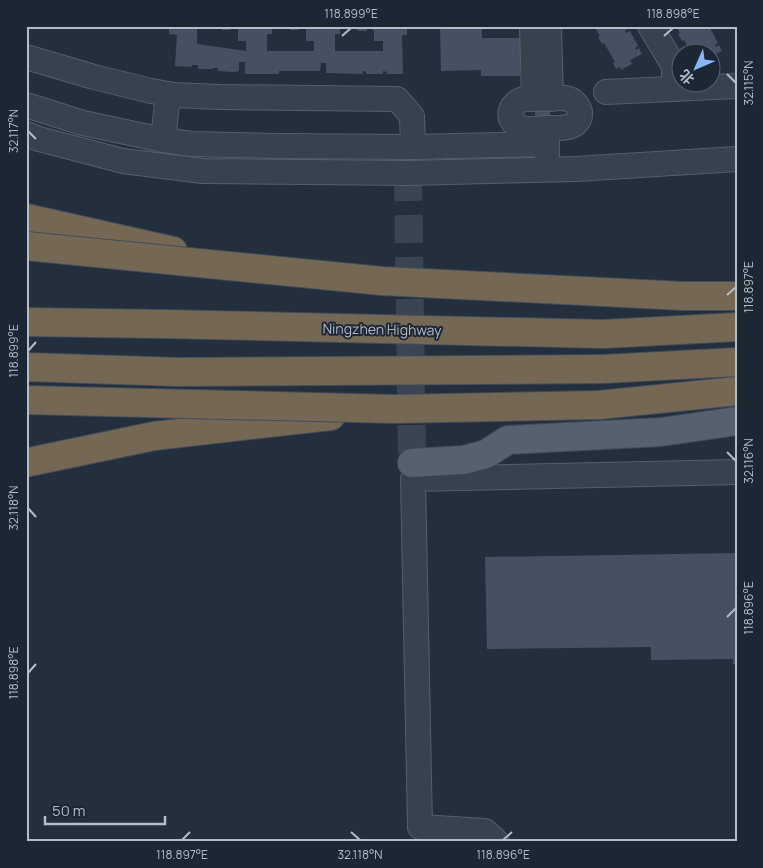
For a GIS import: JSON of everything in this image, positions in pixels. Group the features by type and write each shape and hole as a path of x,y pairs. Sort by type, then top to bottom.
{"highway":[{"path":"26,218 242,267"},
{"path":"26,246 382,281 683,296 737,296"},
{"name":"Ningzhen Highway","path":"26,322 603,334 737,327"},
{"path":"26,367 179,372 603,369 737,362"},
{"path":"26,400 394,408 600,405 737,391"},
{"path":"26,463 154,436 394,408"}],"main road":[{"path":"413,471 486,454 508,440 661,432 737,421"}],"street":[{"path":"532,26 542,99"},
{"path":"542,99 549,26"},
{"path":"650,26 670,59"},
{"path":"26,57 94,77 168,94 220,97 396,99 412,116 413,147"},
{"path":"720,87 737,86"},
{"path":"606,92 670,89"},
{"path":"163,140 168,94"},
{"path":"26,105 83,123 163,140 192,144 413,147 546,136 577,123 580,112 575,102 570,99 542,99 519,100 514,104 511,115 516,125 546,136"},
{"path":"26,134 38,139 123,161 203,171 389,174 548,169 737,159"},
{"path":"546,136 548,169"},
{"path":"497,842 485,831 420,826 413,471 737,472"}],"building":[{"path":"169,26 197,26 197,44 246,51 246,41 238,41 238,29 222,30 222,26 272,26 272,34 267,34 267,51 314,51 314,41 306,41 306,29 290,30 290,26 340,26 340,34 335,34 335,51 383,51 383,41 374,41 374,31 372,29 357,31 357,26 407,26 407,35 402,35 403,74 387,74 387,72 383,71 383,74 366,74 366,71 363,71 363,74 326,73 326,63 321,63 320,71 279,71 279,74 245,74 245,62 239,62 239,71 234,72 218,71 218,68 198,69 198,65 192,65 192,67 175,66 177,35 169,34"},
{"path":"440,26 482,26 482,38 520,38 520,76 481,76 481,70 441,71"},
{"path":"594,26 626,26 626,33 630,31 638,46 635,48 636,50 639,48 642,54 630,60 632,64 621,70 620,67 616,69 613,63 615,62 604,43 602,44"},
{"path":"676,26 707,26 706,30 710,28 717,42 685,42 684,40 682,41 678,34 680,33"},
{"path":"535,107 550,107 550,116 535,116"},
{"path":"737,553 737,664 733,664 733,659 651,660 651,647 487,649 485,557"}],"tunnel":[{"path":"408,173 412,463"}]}
